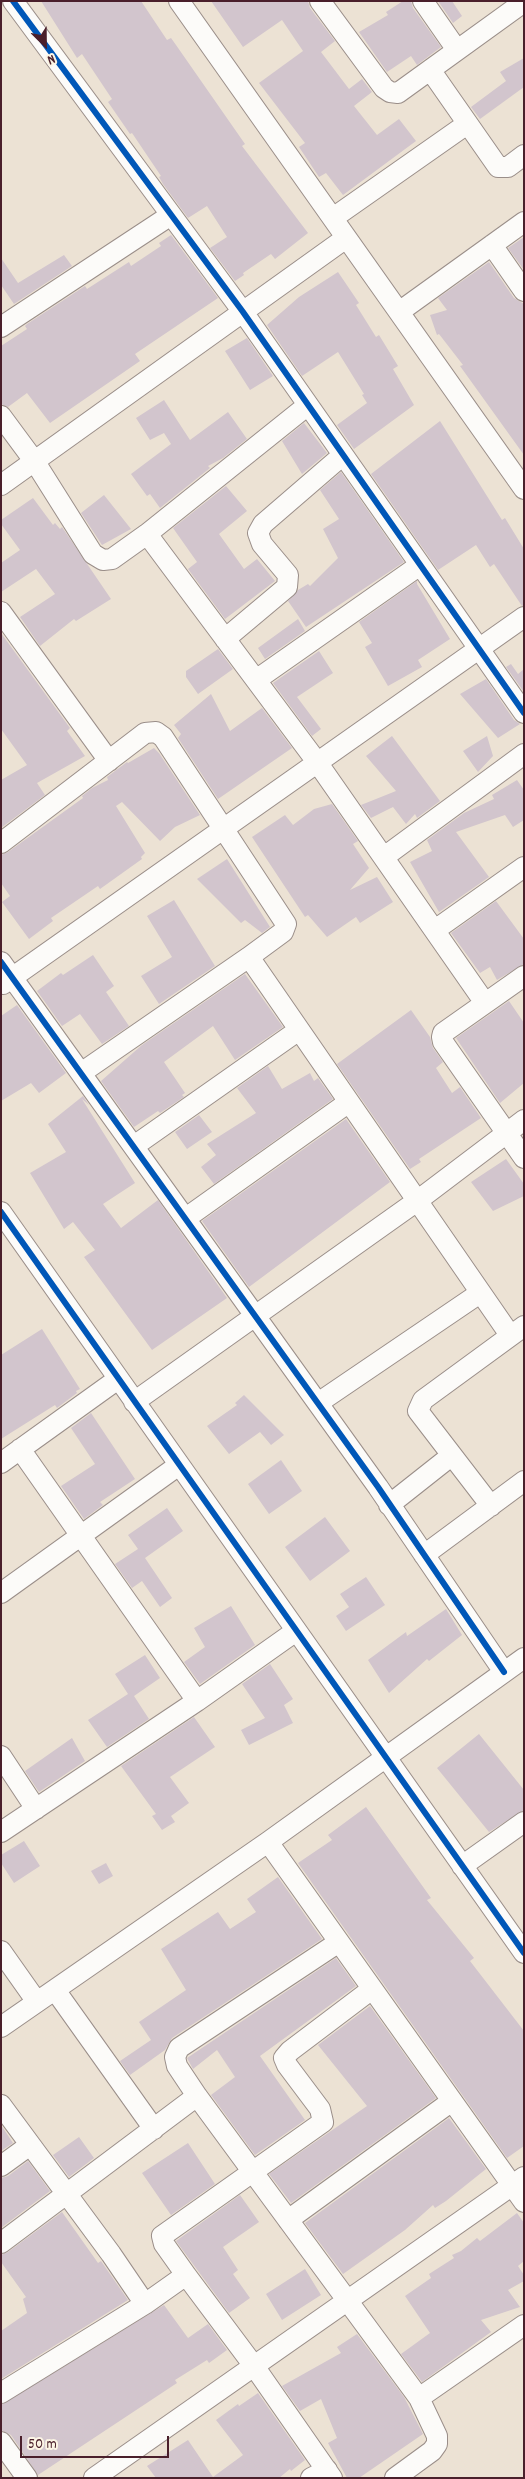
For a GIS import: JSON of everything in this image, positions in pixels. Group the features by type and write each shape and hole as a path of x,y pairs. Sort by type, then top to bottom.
{"street":[{"path":"13,1 243,312 524,713"},
{"path":"320,1 384,88 390,92 398,93 524,2"},
{"path":"423,1 457,50"},
{"path":"182,2 399,312 518,467 524,489"},
{"path":"430,71 498,167 508,167 524,155"},
{"path":"333,218 466,124"},
{"path":"1,327 171,215"},
{"path":"399,312 524,222"},
{"path":"1,486 346,238"},
{"path":"492,245 524,291"},
{"path":"1,416 34,462 94,554 103,560 112,558 147,534 308,405"},
{"path":"225,639 287,587 288,575 262,544 258,533 262,524 343,455"},
{"path":"147,534 317,762 486,1003"},
{"path":"256,680 420,565"},
{"path":"1,612 109,761"},
{"path":"504,1672 318,1403 186,1218 81,1073 5,974 224,830 317,762 524,617"},
{"path":"1,843 145,733 156,732 163,737 286,924 283,932 249,957 81,1073"},
{"path":"384,857 524,754"},
{"path":"435,930 524,867"},
{"path":"249,957 480,1293 517,1331 423,1400 418,1411 491,1506"},
{"path":"524,976 443,1033 442,1037 443,1042 524,1158"},
{"path":"134,1146 299,1030"},
{"path":"186,1218 349,1102"},
{"path":"134,1402 416,1201 524,1120"},
{"path":"1,1212 524,1953"},
{"path":"318,1403 480,1293"},
{"path":"118,1379 7,1456 81,1535 198,1701"},
{"path":"389,1505 452,1456"},
{"path":"1,1592 179,1465"},
{"path":"424,1555 524,1481"},
{"path":"1,1832 198,1701 296,1631"},
{"path":"1,2027 268,1842 524,1658"},
{"path":"1,1756 36,1809"},
{"path":"462,1866 524,1822"},
{"path":"268,1842 452,2101 518,2181 524,2202"},
{"path":"339,1942 179,2048 175,2057 177,2066 197,2096 419,2398 437,2436 437,2444 432,2451 398,2477"},
{"path":"1,1951 37,2002"},
{"path":"323,2475 254,2366 186,2276 164,2244 162,2236 322,2122 320,2109 287,2065 284,2058 290,2051 372,1988"},
{"path":"55,1990 154,2129"},
{"path":"1,2243 197,2096"},
{"path":"288,2220 452,2101"},
{"path":"1,2105 145,2304"},
{"path":"1,2166 30,2145"},
{"path":"94,2478 518,2181"},
{"path":"1,2393 145,2304 186,2276"},
{"path":"419,2398 524,2325"},
{"path":"1,2442 27,2478"}],"building":[{"path":"41,1 141,1 167,40 171,38 245,144 242,146 308,233 275,259 271,254 243,273 244,275 235,281 210,248 227,237 207,206 188,218 163,184 159,177 161,176 132,133 130,134 108,102 112,99 82,54 77,58"},
{"path":"211,1 308,1 310,8 335,41 321,52 349,89 362,79 372,92 354,106 377,135 399,119 416,141 343,195 326,173 319,177 299,147 305,143 259,83 303,51 282,20 243,47"},
{"path":"403,1 411,1 413,8 441,47 417,65 411,56 387,72 359,32 388,15 386,12"},
{"path":"438,1 452,1 462,16 453,23"},
{"path":"524,58 524,87 480,119 471,107 506,81 500,72"},
{"path":"171,235 218,298 135,354 140,361 50,423 27,393 8,407 1,404 1,346 27,329 25,326 27,324 85,286 87,289 129,262 131,266 161,246 159,243"},
{"path":"524,237 524,270 508,248"},
{"path":"64,255 72,266 14,304 1,285 1,258 18,283"},
{"path":"489,262 514,298 524,304 524,455 460,366 463,365 439,334 437,335 430,315 447,310 438,298"},
{"path":"338,272 359,303 356,305 376,337 379,335 398,366 393,369 414,405 354,449 337,425 367,403 362,395 364,394 338,352 302,376 267,325 299,297"},
{"path":"247,338 273,376 250,390 225,351"},
{"path":"164,400 190,440 228,412 247,439 223,458 208,466 210,468 160,508 150,494 147,496 131,474 171,444 164,433 150,440 136,418"},
{"path":"440,421 502,520 505,518 524,549 524,605 522,606 494,564 490,567 476,545 438,570 371,474"},
{"path":"304,423 327,453 302,474 282,441"},
{"path":"341,472 404,562 306,627 288,601 298,590 308,584 310,586 338,558 323,529 339,519 320,490"},
{"path":"226,486 247,511 219,534 244,569 257,559 275,581 225,619 188,569 197,562 173,528"},
{"path":"104,495 131,529 102,545 81,513"},
{"path":"33,498 53,525 55,523 60,529 62,527 111,599 76,621 74,619 40,646 20,617 55,594 36,569 1,592 1,563 20,550 1,524 1,520"},
{"path":"417,581 450,639 418,660 422,667 388,686 365,647 372,643 359,622"},
{"path":"298,619 305,631 265,659 258,648"},
{"path":"1,633 70,728 67,731 85,756 37,783 45,795 1,828 1,780 27,765 1,729"},
{"path":"218,649 233,669 198,694 186,677 186,671"},
{"path":"319,651 333,673 297,697 321,729 312,736 273,683"},
{"path":"511,664 518,674 524,669 524,692 506,667"},
{"path":"486,679 514,720 520,724 498,738 460,694"},
{"path":"211,694 230,731 262,708 292,748 218,799 178,738 181,734 174,725"},
{"path":"392,736 440,801 417,818 415,814 406,824 393,807 371,818 361,805 396,791 366,756"},
{"path":"487,736 493,756 478,772 463,751"},
{"path":"154,748 200,815 175,827 160,841 122,802 116,806 145,853 141,857 142,859 100,889 98,886 51,918 53,921 29,939 2,902 10,896 1,883 1,855 8,852 83,798 82,796 92,788 108,780 107,777 127,762"},
{"path":"517,780 524,790 524,820 513,827 505,815 456,832 489,877 439,912 410,862 432,851 427,840 464,813 494,799 492,795"},
{"path":"332,804 358,841 353,844 369,868 350,890 377,877 393,902 360,923 356,917 327,937 308,915 305,917 252,837 285,815 293,825 314,809"},
{"path":"227,859 270,927 262,933 245,920 241,923 197,879"},
{"path":"174,900 215,966 159,1004 141,976 172,957 147,916"},
{"path":"496,901 524,939 524,964 497,980 490,967 480,973 451,933"},
{"path":"93,955 114,986 106,992 129,1026 102,1044 80,1014 62,1026 37,991 61,973 63,975"},
{"path":"245,974 283,1027 235,1060 213,1026 164,1062 185,1093 182,1095 184,1097 134,1127 101,1081 142,1045"},
{"path":"509,1001 524,1023 524,1083 500,1103 456,1038"},
{"path":"17,1005 66,1073 39,1093 31,1083 1,1101 1,1016"},
{"path":"411,1010 430,1037 433,1048 443,1062 436,1068 452,1093 460,1087 481,1118 419,1159 421,1162 410,1169 337,1064"},
{"path":"268,1066 282,1089 310,1073 314,1081 318,1078 333,1099 214,1184 201,1167 216,1155 207,1144 256,1113 237,1088"},
{"path":"83,1096 89,1105 82,1099 135,1183 103,1204 121,1228 158,1200 227,1298 152,1350 84,1257 95,1250 73,1222 64,1229 30,1173 66,1152 48,1124"},
{"path":"199,1115 212,1132 187,1149 175,1132"},
{"path":"346,1119 390,1182 249,1287 202,1221"},
{"path":"506,1159 524,1184 524,1196 493,1211 471,1182"},
{"path":"42,1329 80,1389 57,1408 55,1405 1,1439 1,1355"},
{"path":"244,1395 284,1435 271,1445 260,1432 229,1454 207,1426 237,1405 235,1403"},
{"path":"91,1413 135,1479 100,1502 103,1505 84,1519 61,1486 95,1464 71,1428"},
{"path":"281,1460 302,1491 269,1514 248,1484"},
{"path":"167,1508 183,1531 145,1558 172,1598 160,1607 142,1581 132,1588 115,1564 138,1549 128,1535"},
{"path":"325,1517 350,1551 310,1581 285,1547"},
{"path":"366,1577 385,1605 346,1631 336,1616 349,1607 340,1594"},
{"path":"231,1606 255,1645 200,1684 184,1662 205,1647 194,1628"},
{"path":"446,1609 462,1635 429,1661 427,1659 389,1693 368,1660 406,1632 407,1636"},
{"path":"145,1655 160,1678 134,1696 149,1719 107,1747 88,1720 128,1694 115,1674"},
{"path":"270,1664 293,1699 284,1705 293,1723 249,1745 241,1730 265,1718 242,1684"},
{"path":"194,1717 215,1747 170,1777 189,1803 171,1816 175,1822 162,1830 152,1816 156,1814 121,1766"},
{"path":"479,1734 524,1790 524,1810 489,1832 437,1768"},
{"path":"72,1738 85,1761 39,1792 25,1771"},
{"path":"366,1807 431,1898 427,1900 474,1958 470,1961 524,2031 524,2146 507,2158 298,1863 332,1840 328,1835"},
{"path":"24,1841 40,1866 14,1883 1,1863 1,1855"},
{"path":"106,1863 113,1876 99,1884 91,1871"},
{"path":"278,1877 322,1939 172,2038 165,2050 130,2075 120,2061 151,2040 139,2022 186,1990 161,1949 218,1912 230,1929 256,1912 247,1899"},
{"path":"336,1958 356,1986 260,2056 305,2120 255,2155 211,2095 235,2077 217,2050 193,2069 187,2058"},
{"path":"370,2006 436,2098 291,2203 269,2174 367,2106 318,2045"},
{"path":"449,2118 486,2169 446,2201 435,2208 433,2205 405,2230 343,2274 305,2223"},
{"path":"1,2125 13,2143 1,2151"},
{"path":"79,2137 94,2158 69,2177 53,2155"},
{"path":"188,2143 215,2184 171,2215 142,2173"},
{"path":"28,2161 50,2191 1,2228 1,2178 8,2176"},
{"path":"240,2195 259,2222 223,2247 238,2270 233,2274 250,2298 229,2313 176,2241"},
{"path":"62,2212 98,2263 101,2261 128,2300 1,2379 1,2331 27,2313 23,2299 26,2297 1,2262 1,2255 8,2252"},
{"path":"517,2213 524,2223 524,2261 518,2266 524,2275 524,2281 508,2290 520,2307 481,2320 491,2332 422,2382 401,2354 430,2333 405,2296 431,2278 429,2274 454,2258 452,2255 461,2251 477,2238 480,2241"},
{"path":"305,2269 321,2295 282,2320 266,2294"},
{"path":"164,2305 188,2338 208,2324 227,2350 209,2363 207,2360 175,2380 177,2383 38,2475 11,2435 1,2430 1,2405"},
{"path":"357,2334 404,2397 423,2434 359,2478 347,2478 328,2443 337,2438 321,2399 300,2411 282,2386 341,2353 337,2347"},
{"path":"258,2393 305,2460 291,2471 290,2469 279,2478 156,2478 147,2466 188,2440 213,2477 243,2455 216,2420 238,2404 239,2406"}],"cycle path":[{"path":"13,1 243,312 524,713"},
{"path":"1,962 378,1487 504,1672"},
{"path":"1,1212 524,1953"}]}
